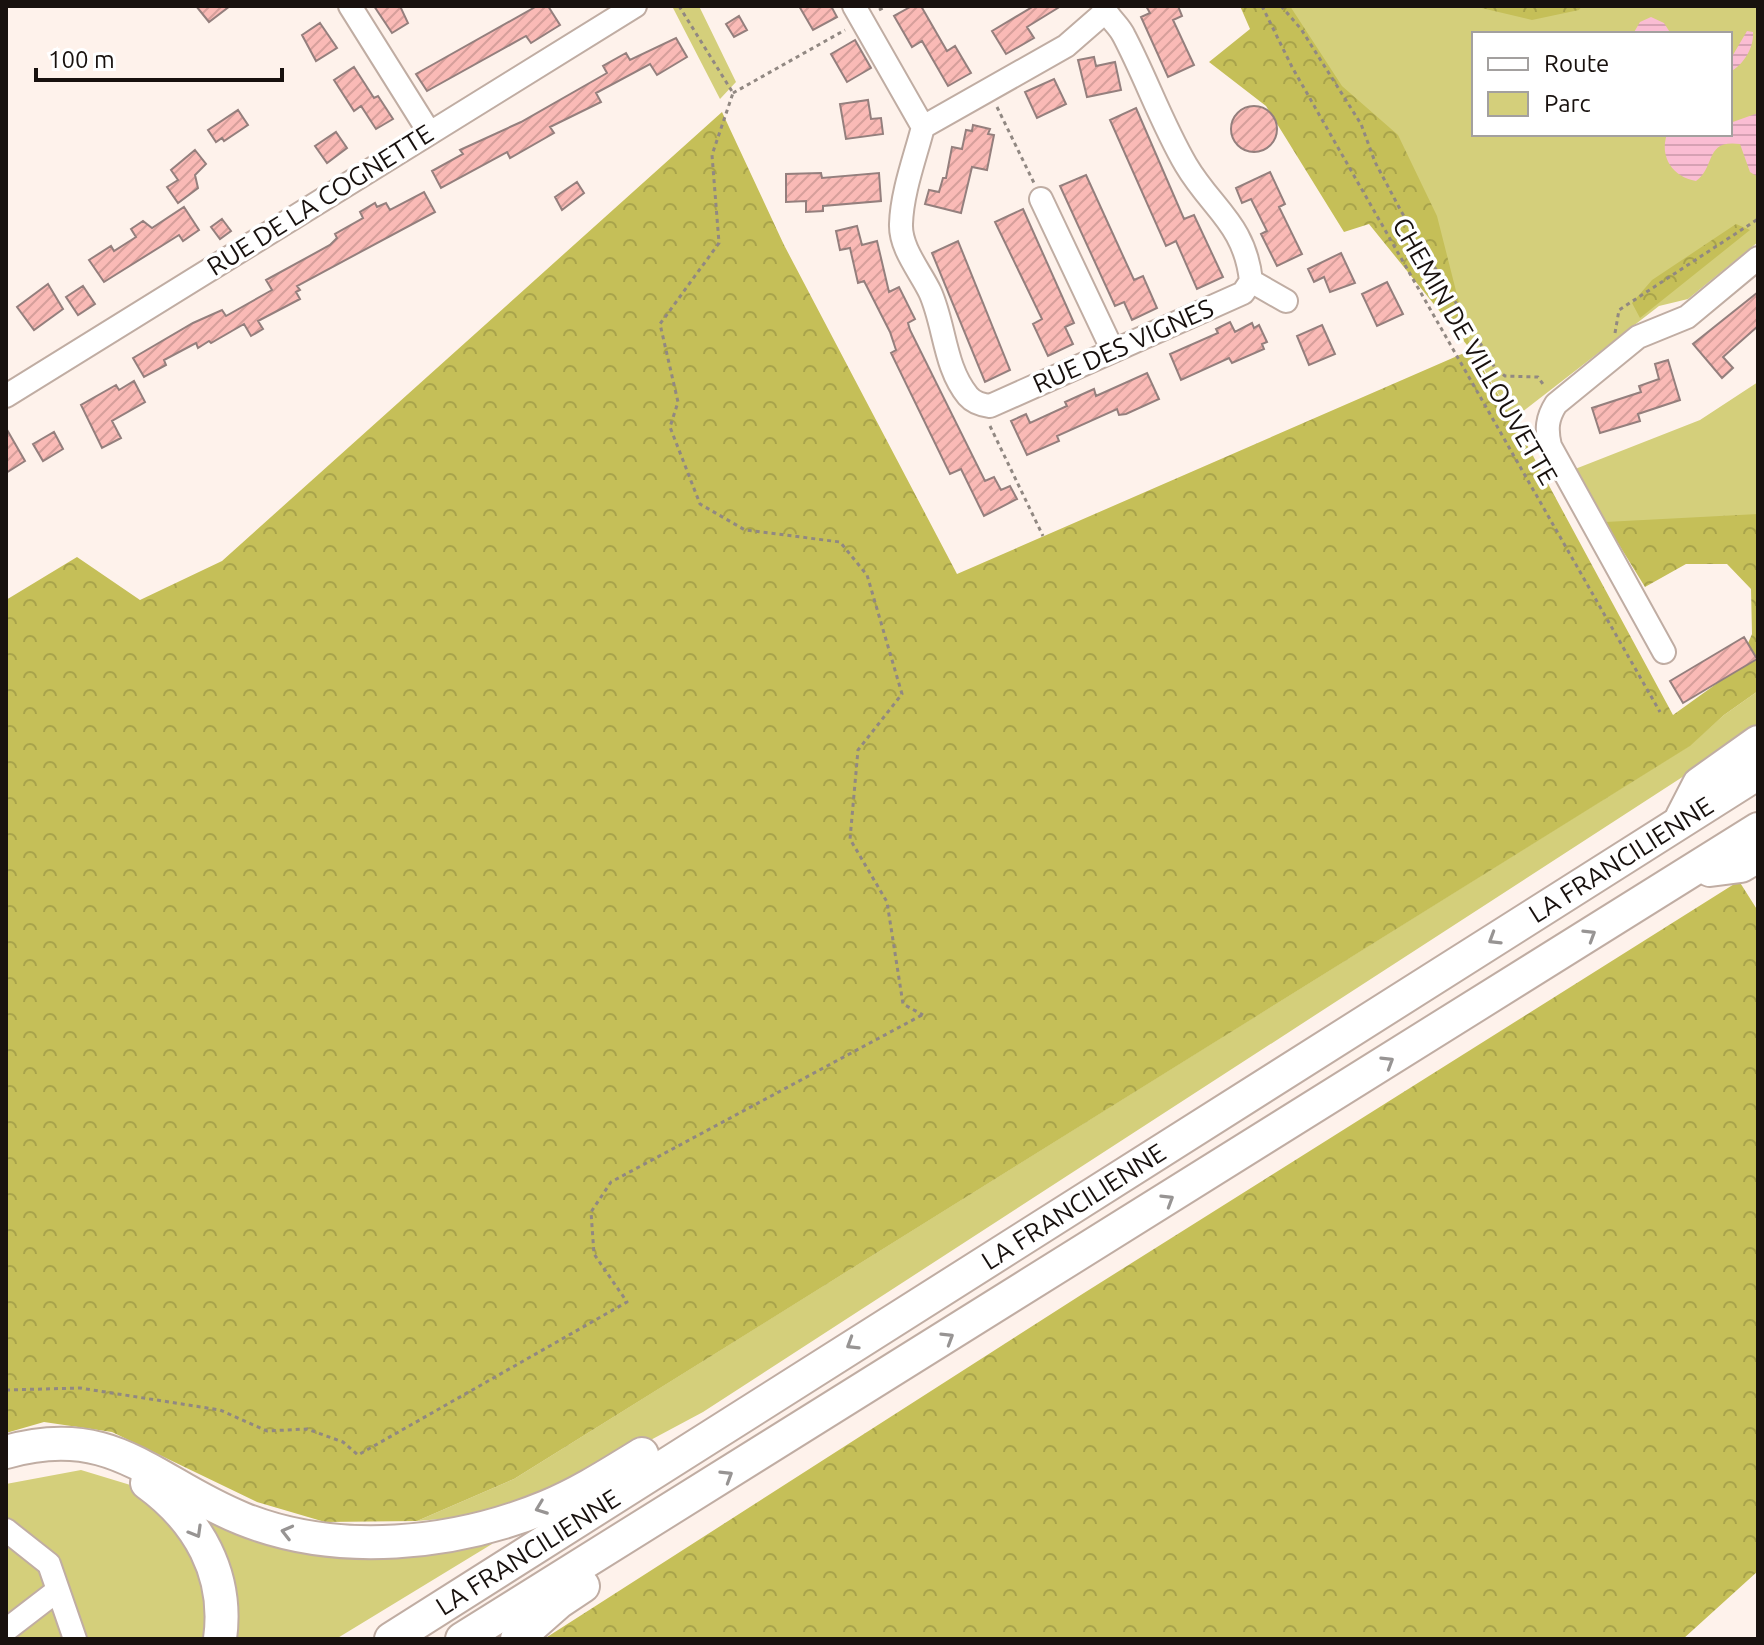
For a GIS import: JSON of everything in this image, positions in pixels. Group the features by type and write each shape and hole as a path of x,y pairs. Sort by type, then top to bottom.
{"highway":[{"path":"1678,823 1699,784 1758,742"},
{"name":"LA FRANCILIENNE","path":"391,1639 713,1431 1758,773"},
{"name":"LA FRANCILIENNE","path":"462,1639 1758,829"},
{"path":"1687,874 1741,866 1758,856"},
{"path":"6,1452 58,1443 93,1445 124,1455 242,1519 288,1533 374,1542 459,1534 504,1522 581,1491 663,1442 713,1431"},
{"path":"6,1469 19,1463 63,1459 112,1465 147,1482 172,1501 194,1527 214,1567 222,1601 220,1639"},
{"path":"517,1639 559,1602 643,1547 661,1517"}],"street":[{"path":"350,6 429,132"},
{"name":"RUE DE LA COGNETTE","path":"6,396 635,6"},
{"path":"923,127 1066,46 1104,9 1123,32 1185,163 1203,192 1232,222 1250,265 1251,281 1286,301"},
{"path":"858,13 923,127 903,202 900,227 906,247 943,324 947,357 968,395 985,405"},
{"path":"1041,199 1113,351"},
{"path":"1664,652 1550,446 1546,430 1556,404 1619,352 1638,337 1687,317 1758,258"},
{"name":"RUE DES VIGNES","path":"985,405 1243,293 1251,281"},
{"path":"6,1530 49,1564 75,1639"},
{"path":"6,1630 58,1590"}],"path":[{"path":"679,6 733,93"},
{"path":"6,1390 80,1388 220,1410 267,1431 307,1429 343,1442 358,1455 627,1302 594,1254 591,1212 611,1182 923,1015 903,1004 887,902 850,839 858,750 902,694 867,575 840,542 745,530 700,504 670,427 678,402 660,324 719,243 712,155 733,93 858,13 887,6"},
{"name":"CHEMIN DE VILLOUVETTE","path":"1262,6 1300,80 1660,712"},
{"path":"1281,6 1301,29 1361,124 1375,162 1401,211 1495,368 1505,376 1538,377 1556,404"},
{"path":"988,89 1041,199"},
{"path":"1619,352 1614,328 1619,310 1758,219"},
{"path":"985,405 1043,536"}],"green space":[{"path":"672,6 699,6 736,82 720,99"},
{"path":"1240,6 1290,6 1342,86 1398,135 1437,216 1471,350 1369,224 1344,232 1266,106 1209,62 1250,29"},
{"path":"1273,6 1758,6 1758,242 1688,299 1659,306 1513,419"},
{"path":"1473,6 1582,6 1579,10 1532,20"},
{"path":"722,112 784,245 957,574 1471,350 1513,419 1673,715 1737,669 1752,634 1751,589 1727,564 1686,564 1645,587 1605,522 1758,514 1758,691 1724,715 1690,746 514,1479 417,1521 325,1522 257,1502 112,1432 44,1422 6,1433 6,600 77,557 140,600 222,561"},
{"path":"1736,224 1750,230 1640,318 1632,303 1652,280"},
{"path":"1758,382 1758,543 1618,543 1570,471 1700,420"},
{"path":"1758,691 1758,728 703,1412 559,1489 475,1516 417,1521 514,1479 1689,746 1724,715"},
{"path":"1739,881 1758,911 1758,1571 1683,1639 544,1639 1084,1293"},
{"path":"81,1470 137,1487 176,1525 206,1576 208,1639 6,1639 6,1484"},
{"path":"175,1499 273,1543 335,1558 394,1556 491,1533 492,1544 336,1639 228,1639"}],"shaded area":[{"path":"1651,17 1664,23 1670,32 1634,32 1640,22"},
{"path":"1747,31 1753,32 1750,50 1732,71 1732,57"},
{"path":"1758,113 1758,177 1750,172 1740,144 1721,146 1716,150 1696,181 1681,175 1670,165 1665,150 1666,136 1732,136 1732,122"}],"building":[{"path":"196,6 230,6 209,22"},
{"path":"374,6 400,6 408,23 392,33"},
{"path":"537,6 548,6 560,25 531,43 526,36 427,91 416,74"},
{"path":"799,6 831,6 837,17 813,30"},
{"path":"912,6 921,6 947,51 955,46 971,73 948,86 922,41 912,47 894,16"},
{"path":"1034,6 1061,6 1027,27 1034,38 1006,54 992,31"},
{"path":"1146,6 1178,6 1182,16 1173,20 1194,65 1168,77 1141,17 1150,13"},
{"path":"739,16 747,30 734,37 726,24"},
{"path":"320,23 337,48 316,61 302,35"},
{"path":"676,38 687,57 657,75 650,64 596,93 601,102 550,127 554,133 510,158 507,152 441,188 432,171 463,154 460,150 521,122 607,73 603,66 626,53 630,60"},
{"path":"855,40 871,68 847,82 831,54"},
{"path":"1094,57 1096,66 1115,62 1121,90 1087,97 1078,60"},
{"path":"354,67 374,98 378,96 393,119 376,129 361,106 354,111 334,80"},
{"path":"1054,79 1066,104 1037,118 1025,92"},
{"path":"868,100 871,119 881,118 883,134 846,139 840,104"},
{"path":"1254,106 1271,112 1277,129 1271,146 1254,152 1237,146 1231,129 1237,112"},
{"path":"1136,108 1184,219 1194,215 1223,277 1197,289 1176,241 1166,246 1110,120"},
{"path":"238,110 248,125 224,141 222,138 216,142 208,130"},
{"path":"973,125 990,129 988,134 994,135 987,170 972,167 961,213 925,204 929,190 939,192 943,178 946,178 952,147 962,149 966,130 972,131"},
{"path":"336,132 347,148 327,163 315,146"},
{"path":"195,150 206,164 195,175 198,188 178,203 167,187 178,180 171,170"},
{"path":"1270,172 1285,204 1279,207 1302,254 1277,266 1261,234 1267,231 1251,199 1242,203 1236,188"},
{"path":"821,173 822,178 879,173 881,201 823,206 823,211 806,212 806,201 786,202 786,174"},
{"path":"1086,175 1134,280 1143,276 1157,308 1132,320 1124,302 1115,306 1060,186"},
{"path":"577,182 584,193 562,210 555,197"},
{"path":"424,192 435,212 297,286 300,299 258,321 263,329 251,336 244,324 211,343 209,341 198,348 196,343 164,360 166,365 144,377 133,358 193,323 222,310 226,316 272,290 266,280 330,245 337,238 335,234 363,218 360,212 375,203 377,207 386,203 390,210"},
{"path":"184,207 199,230 183,241 179,235 104,282 89,260 111,246 114,251 136,237 131,229 143,221 152,228"},
{"path":"1023,209 1074,323 1065,327 1073,344 1048,356 1033,324 1042,319 995,222"},
{"path":"222,219 231,231 220,239 211,227"},
{"path":"857,226 862,245 877,241 889,292 899,287 915,319 908,323 910,330 985,481 994,477 1001,490 1010,486 1017,499 984,516 961,469 950,474 891,353 896,350 890,332 864,281 858,283 850,248 840,250 836,231"},
{"path":"958,241 1010,370 985,382 932,253"},
{"path":"1341,253 1355,283 1330,292 1324,277 1314,282 1308,269"},
{"path":"1387,282 1403,314 1377,326 1362,294"},
{"path":"48,284 63,309 34,330 17,307"},
{"path":"83,286 95,304 78,315 66,297"},
{"path":"1758,292 1758,326 1723,357 1733,368 1722,378 1693,344"},
{"path":"1230,322 1235,332 1252,323 1254,328 1259,325 1267,342 1262,344 1264,349 1232,363 1229,358 1181,380 1170,354 1218,333 1216,329"},
{"path":"1322,325 1335,354 1309,365 1297,336"},
{"path":"1668,360 1680,400 1638,414 1640,421 1600,433 1592,408 1641,392 1639,386 1659,379 1655,364"},
{"path":"1147,373 1159,399 1126,414 1119,415 1117,409 1057,436 1059,441 1027,455 1011,421 1026,414 1030,423 1094,389 1096,396"},
{"path":"134,381 145,402 112,421 121,438 102,448 81,405 116,385 119,390"},
{"path":"6,428 25,461 6,473"},
{"path":"54,432 63,449 43,461 33,444"},
{"path":"1744,637 1757,659 1683,703 1670,681"}]}
